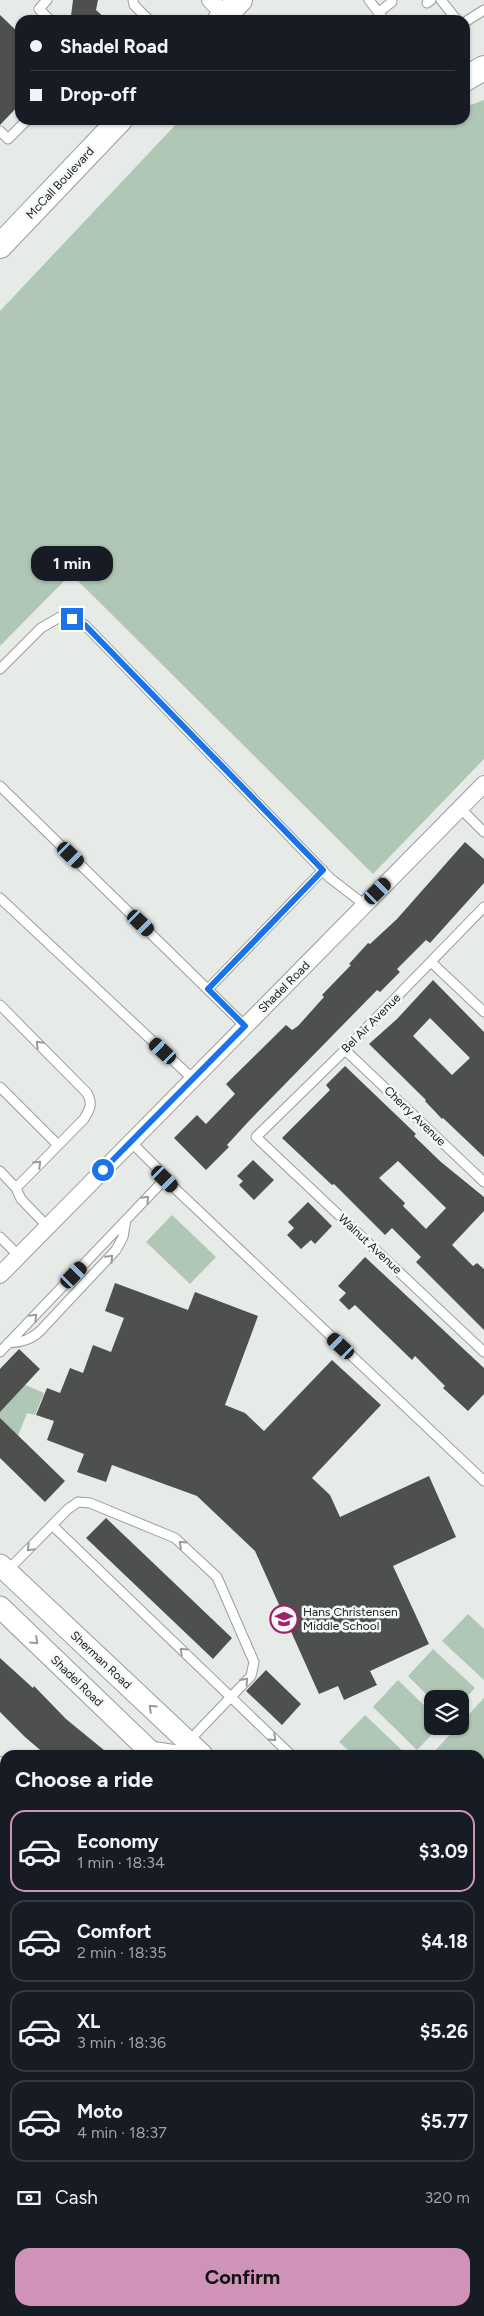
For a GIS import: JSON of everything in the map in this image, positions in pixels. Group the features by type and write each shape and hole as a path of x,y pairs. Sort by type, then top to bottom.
{"main road":[{"name":"McCall Boulevard","path":"0,246 112,125"}],"street":[{"name":"Shadel Road","path":"0,1275 484,784"},
{"name":"Sherman Road","path":"3,1568 194,1748"},
{"name":"Shadel Road","path":"0,1607 149,1750"}],"lane":[{"path":"44,15 39,10 47,0"},
{"path":"369,0 380,15"},
{"path":"441,0 453,15"},
{"path":"136,2 145,15"},
{"path":"382,15 392,2"},
{"path":"470,19 484,10"},
{"path":"0,132 8,139 22,125"},
{"path":"0,669 41,628 60,617 72,619 85,625 330,878 365,905"},
{"path":"0,786 245,1026"},
{"path":"460,808 484,832"},
{"path":"208,989 323,870"},
{"path":"0,898 193,1079"},
{"name":"Bel Air Avenue","path":"256,1137 345,1050 484,907"},
{"path":"431,962 484,1012"},
{"path":"0,1005 87,1093 91,1100 91,1107 84,1119 16,1188"},
{"name":"Cherry Avenue","path":"345,1050 484,1182"},
{"path":"0,1088 58,1145"},
{"name":"Walnut Avenue","path":"256,1137 484,1352"},
{"path":"131,1142 157,1168 165,1179 484,1482"},
{"path":"0,1171 16,1188 21,1200 48,1227"},
{"path":"0,1352 165,1179"},
{"path":"8,1343 23,1342 35,1336 41,1330 116,1250 123,1237 126,1220"},
{"path":"0,1237 19,1256"},
{"path":"3,1568 78,1502 90,1503 175,1538 217,1577 254,1662 251,1676 231,1696 194,1748 149,1750"},
{"path":"52,1525 286,1750"}],"shaded area":[{"path":"484,100 484,759 373,874 71,574 0,646 0,311 175,125 470,125 470,105"},
{"path":"172,1215 216,1257 190,1284 146,1242"},
{"path":"23,1384 44,1393 35,1415 27,1413 16,1441 0,1427 0,1409"},
{"path":"468,1614 484,1629 484,1680 442,1641"},
{"path":"433,1649 475,1688 469,1694 469,1690 424,1690 424,1692 408,1676"},
{"path":"398,1680 424,1705 424,1735 431,1735 417,1750 373,1707"},
{"path":"484,1698 484,1750 436,1750 450,1735 469,1735 469,1714"},
{"path":"365,1715 402,1750 348,1750 339,1742"}],"building":[{"path":"73,0 98,0 96,10 102,15 71,15"},
{"path":"0,15 15,29 15,109 0,125"},
{"path":"465,842 484,859 484,883 430,943 426,940 397,969 400,972 380,992 377,990 248,1122 227,1145 229,1147 206,1170 174,1138 197,1115 206,1124 235,1094 226,1084 286,1025 292,1030 298,1026 324,997 322,995 351,965 349,964 368,943 370,944 397,919"},
{"path":"433,980 484,1032 484,1157 442,1119 426,1100 369,1044 397,1019","holes":["430,1018 470,1058 452,1075 413,1036"]},
{"path":"345,1066 416,1134 414,1136 441,1162 484,1197 484,1211 452,1245 473,1266 477,1263 484,1269 484,1330 416,1262 421,1257 392,1228 385,1235 334,1184 332,1185 282,1138 330,1090 326,1085","holes":["398,1161 446,1208 426,1229 403,1206 405,1203 379,1178"]},
{"path":"253,1160 274,1180 254,1200 239,1185 243,1181 237,1176"},
{"path":"308,1202 332,1226 315,1244 311,1240 301,1249 287,1235 294,1228 288,1222"},
{"path":"365,1257 484,1368 484,1394 468,1411 443,1388 445,1386 415,1356 412,1360 355,1305 349,1310 339,1300 346,1293 338,1286"},
{"path":"115,1283 188,1310 195,1292 258,1316 225,1405 245,1413 264,1431 332,1360 381,1405 312,1478 330,1495 340,1517 429,1476 456,1537 393,1566 429,1644 370,1671 377,1685 344,1700 338,1686 319,1694 255,1551 197,1496 112,1465 106,1482 77,1472 84,1454 47,1440 54,1421 36,1415 47,1388 60,1393 70,1368 83,1373 93,1345 111,1352 124,1318 105,1311"},
{"path":"19,1349 40,1369 0,1412 0,1369"},
{"path":"0,1418 65,1481 45,1502 0,1458"},
{"path":"106,1518 232,1638 213,1659 86,1538"},
{"path":"0,1658 33,1688 34,1686 66,1719 104,1750 40,1750 0,1712"},
{"path":"266,1670 301,1704 282,1725 246,1691"}],"place":[{"name":"Hans Christensen Middle School","path":"284,1619"}],"route":[{"path":"72,619 85,625 323,870 208,989 245,1026 103,1170"}]}
